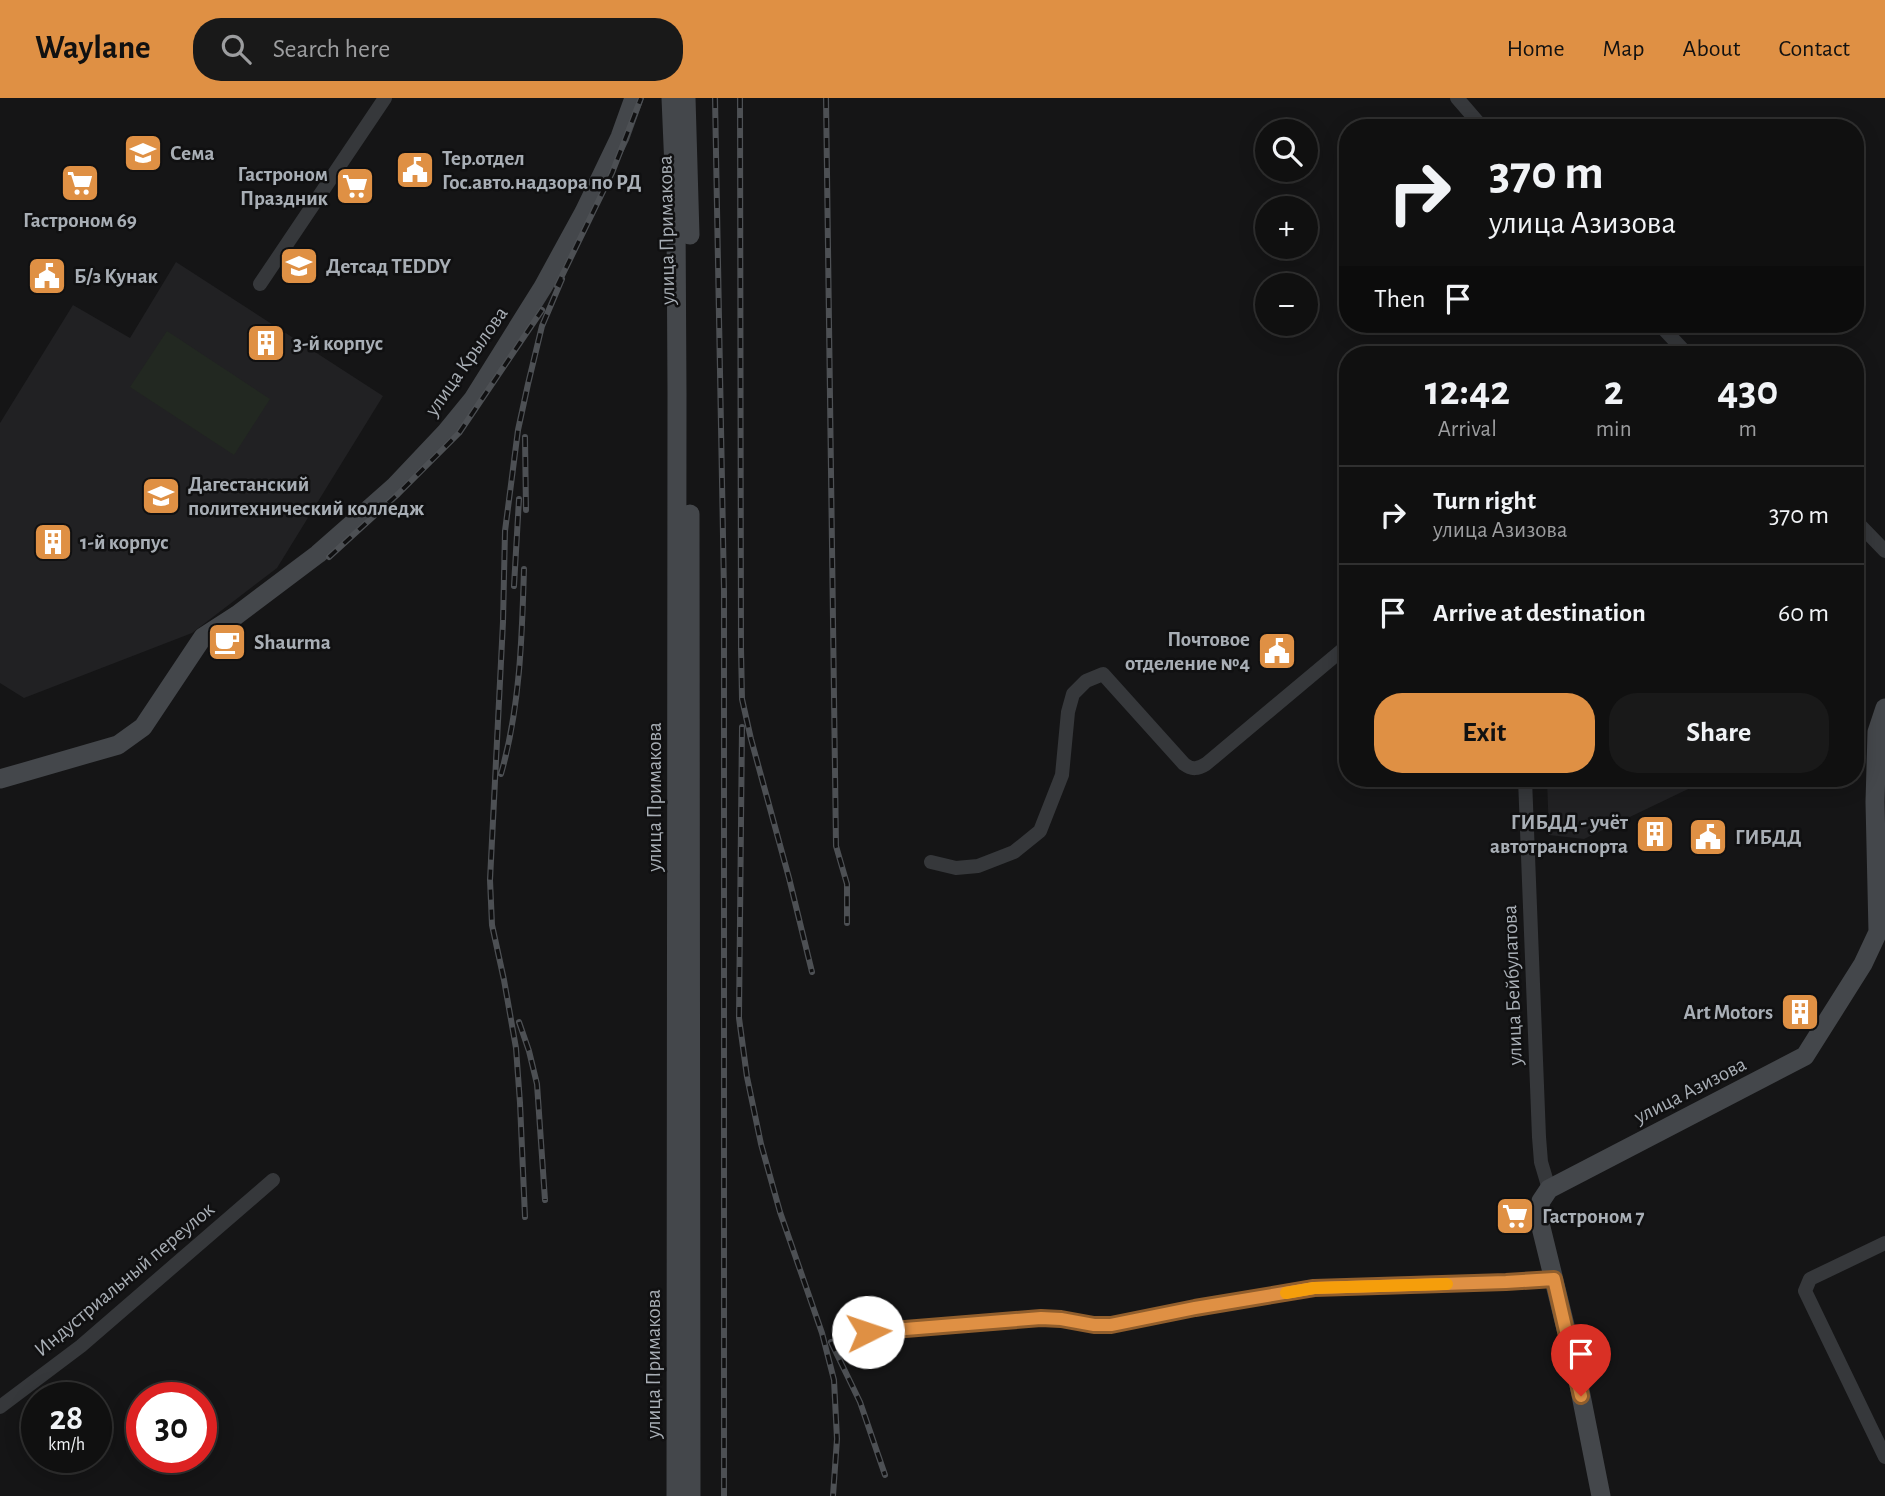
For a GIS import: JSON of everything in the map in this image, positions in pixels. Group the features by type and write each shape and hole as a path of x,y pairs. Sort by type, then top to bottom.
{"main road":[{"path":"0,772 103,741 130,724 189,637 298,559 390,483 462,401 537,286 572,207 613,132 626,98"},
{"name":"улица Крылова","path":"0,779 118,746 124,742 143,727 203,636 237,615 318,554 394,487 439,440 472,399 543,288 620,137 634,98"},
{"name":"улица Примакова","path":"671,98 676,215 677,379 676,1496"},
{"name":"улица Примакова","path":"686,98 690,207 691,1496"},
{"name":"улица Азизова","path":"1549,1189 1805,1056 1863,964 1878,932 1875,802 1877,732 1885,709"},
{"path":"1885,743 1885,836"},
{"name":"улица Азизова","path":"1611,1496 1553,1228 1552,1208 1556,1197 1809,1063 1869,973 1885,934"},
{"path":"1549,1189 1541,1201 1538,1216 1576,1370 1601,1496"}],"street":[{"path":"260,284 385,98"},
{"path":"1457,98 1475,119"},
{"path":"1864,529 1885,551"},
{"path":"931,862 956,868 978,866 1014,852 1040,831 1062,775 1068,712 1073,694 1086,681 1103,674 1184,764 1194,768 1206,765 1339,653"},
{"name":"улица Бейбулатова","path":"1525,787 1539,1137 1541,1162 1549,1189"},
{"name":"Индустриальный переулок","path":"0,1408 81,1346 273,1180"},
{"path":"1885,1243 1810,1279 1805,1291 1878,1424 1885,1457"},
{"path":"868,1332 1041,1318 1111,1325 1314,1288 1554,1279"}],"shaded area":[{"name":"Дагестанский политехнический колледж","path":"176,262 383,396 277,568 192,633 24,698 0,683 0,423 73,305 130,338"},
{"path":"167,331 270,399 234,455 130,387"},
{"path":"1547,787 1692,787 1584,839 1549,835"}],"railway":[{"path":"557,286 612,173 641,98"},
{"path":"715,98 724,591 724,1496"},
{"path":"740,98 742,699 812,972"},
{"path":"826,98 836,846 847,884 847,923"},
{"path":"525,1217 516,1048 492,925 490,880 505,531 518,430 528,384 542,326 562,279"},
{"path":"329,557 459,433 542,310"},
{"path":"525,437 526,510"},
{"path":"514,586 519,499"},
{"path":"501,774 516,698 524,569"},
{"path":"742,727 739,1018 747,1077 761,1144 780,1212 822,1333 834,1380 837,1439 833,1496"},
{"path":"519,1022 537,1084 545,1200"},
{"path":"831,1342 860,1402 885,1475"}],"slow traffic":[{"path":"1286,1293 1314,1288 1447,1284"}],"place":[{"name":"Сема","path":"143,153"},
{"name":"Тер.отдел Гос.авто.надзора по РД","path":"415,170"},
{"name":"Гастроном 69","path":"80,183"},
{"name":"Гастроном Праздник","path":"355,186"},
{"name":"Детсад TEDDY","path":"299,266"},
{"name":"Б/з Кунак","path":"47,276"},
{"name":"3-й корпус","path":"266,343"},
{"name":"Дагестанский политехнический колледж","path":"161,496"},
{"name":"1-й корпус","path":"53,542"},
{"name":"Shaurma","path":"227,642"},
{"name":"Почтовое отделение №4","path":"1277,651"},
{"name":"ГИБДД - учёт автотранспорта","path":"1655,834"},
{"name":"ГИБДД","path":"1708,837"},
{"name":"Art Motors","path":"1800,1012"},
{"name":"Гастроном 7","path":"1515,1216"}],"route":[{"path":"868,1332 1041,1318 1111,1325 1314,1288 1554,1279 1581,1396"}]}
